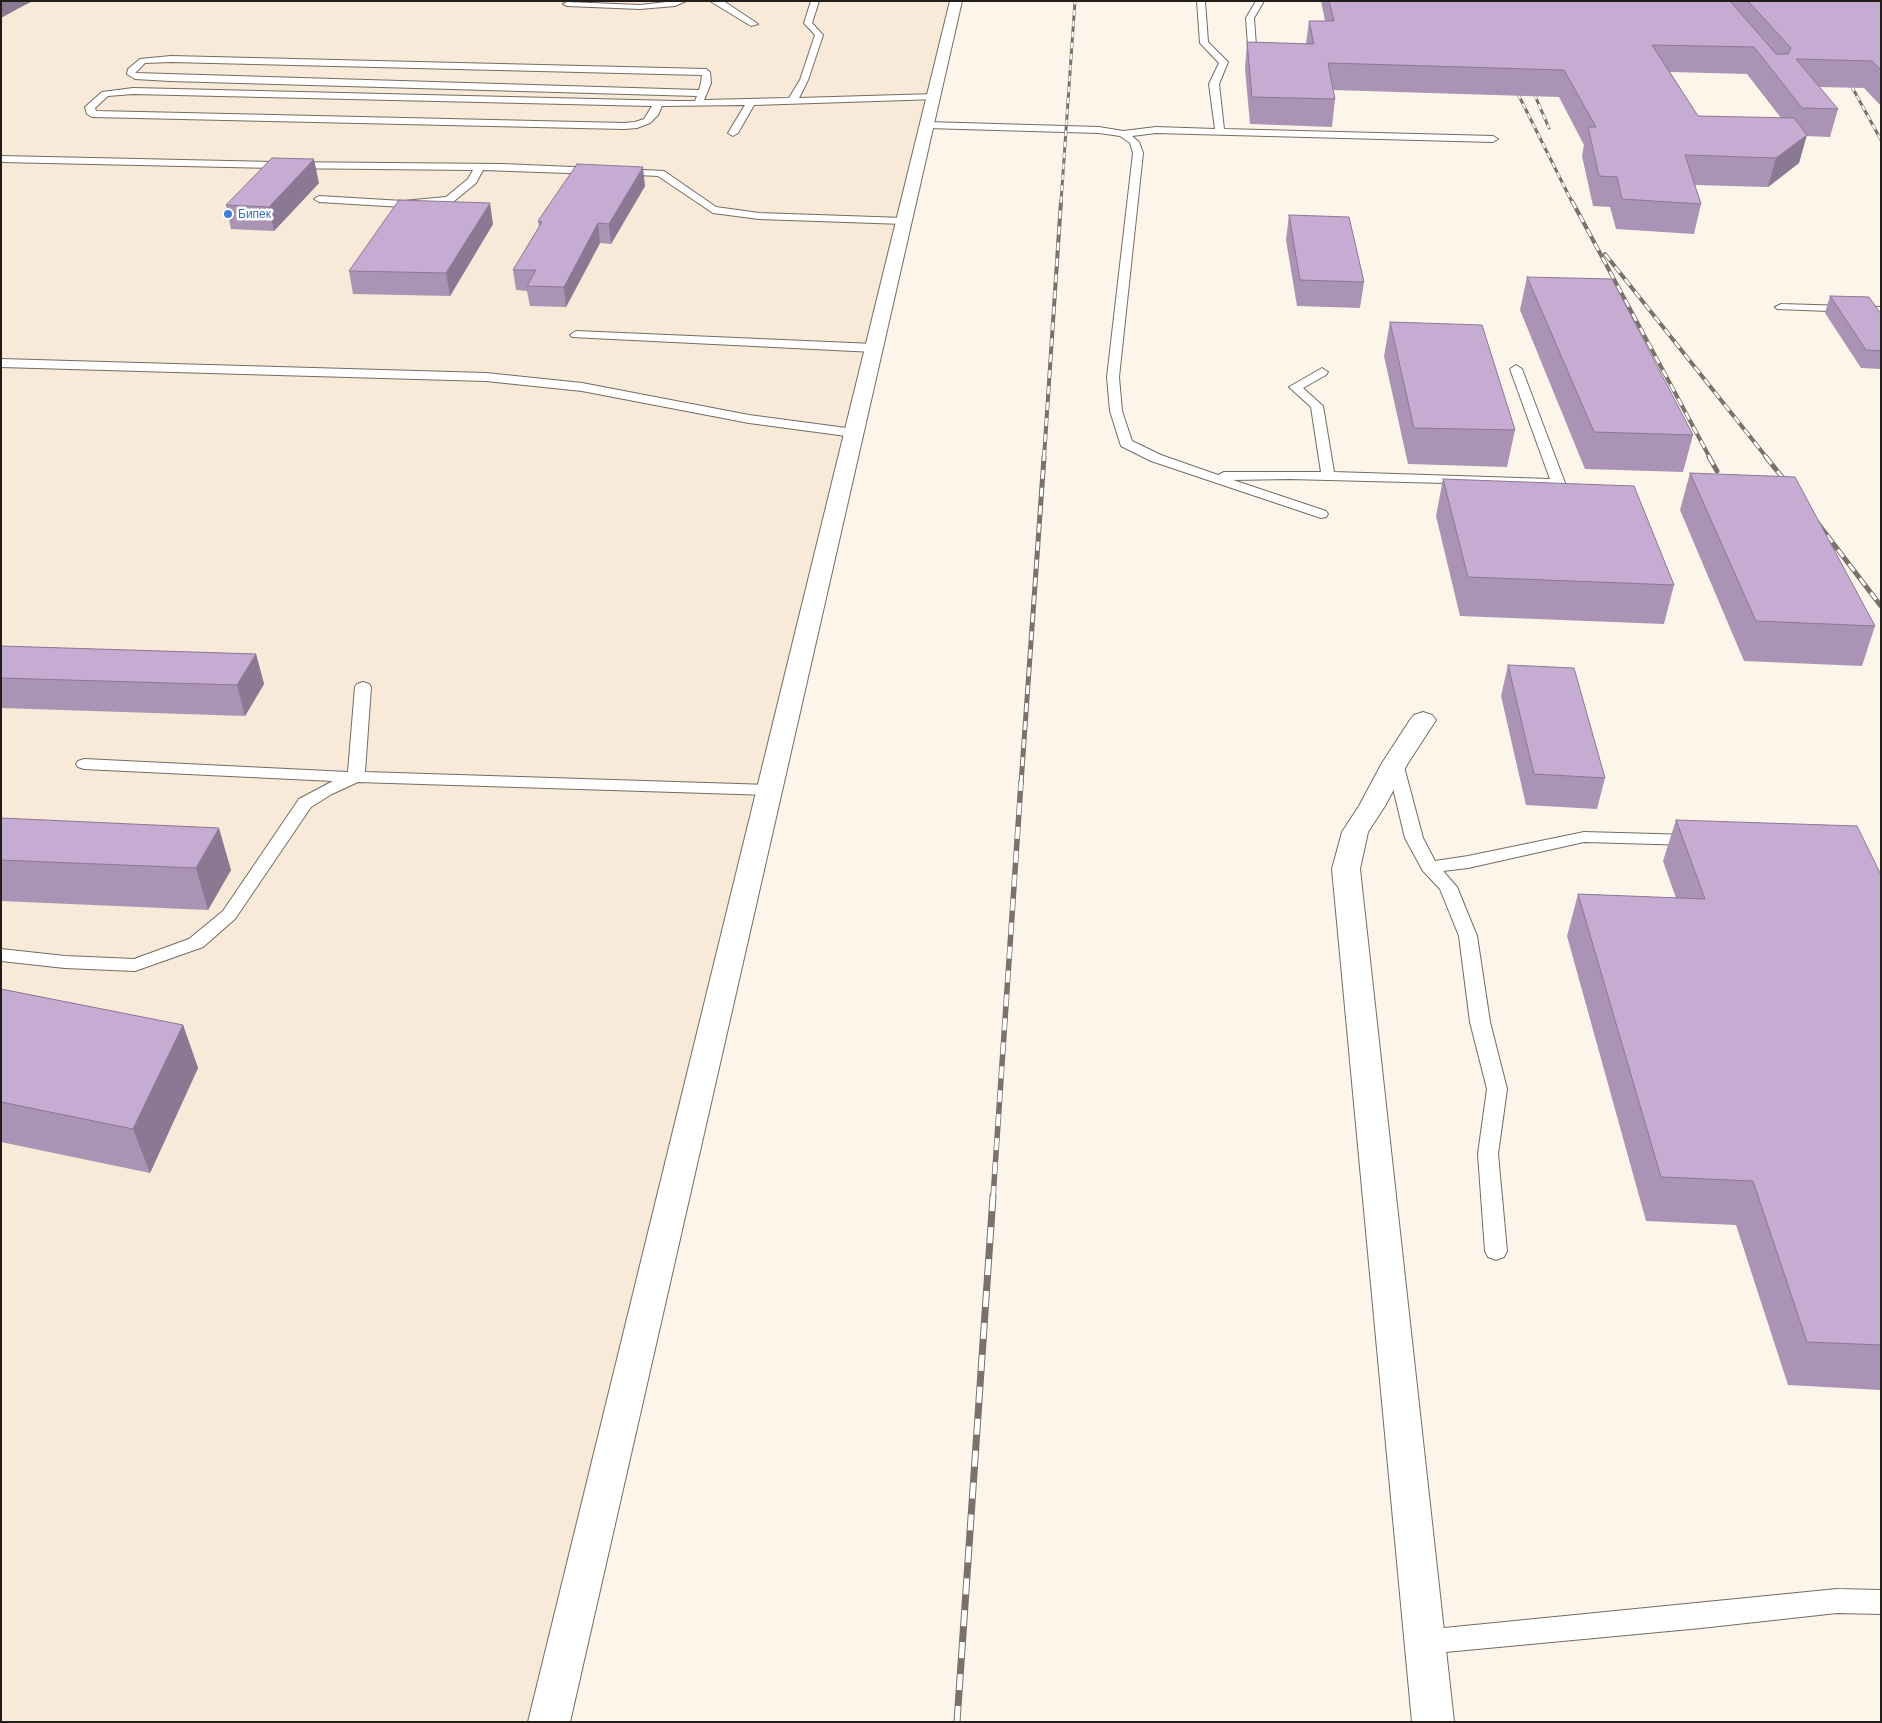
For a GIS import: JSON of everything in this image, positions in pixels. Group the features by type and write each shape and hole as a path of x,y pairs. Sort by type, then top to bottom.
{"main road":[{"path":"549,1722 956,1"},
{"path":"1424,720 1395,763 1372,806 1355,832 1346,869 1433,1722"}],"lane":[{"path":"567,4 640,7 675,4 682,1"},
{"path":"714,1 754,24"},
{"path":"793,100 804,80 819,35 808,23 815,1"},
{"path":"1201,1 1204,43 1224,62 1214,84 1220,131"},
{"path":"1253,60 1250,18 1260,1"},
{"path":"698,104 706,83 706,72 171,59 143,61 131,70 131,74 135,76 170,78 702,93"},
{"path":"658,104 653,115 647,121 637,125 624,126 92,114 90,107 105,94 133,92 658,104 934,97"},
{"path":"733,133 751,102"},
{"path":"927,125 1075,128 1123,134 1156,130 1493,139"},
{"path":"1123,134 1134,142 1138,153 1113,377 1116,411 1126,443 1156,458 1321,514"},
{"path":"1,159 480,167 660,173 713,210 759,216 904,221"},
{"path":"319,199 403,204 449,200 458,196 472,181 480,167"},
{"path":"1781,307 1881,310"},
{"path":"576,335 874,348"},
{"path":"1,363 486,377 582,387 749,419 854,434"},
{"path":"1211,477 1328,476 1558,483 1516,369"},
{"path":"1322,372 1295,387 1317,406 1328,476"},
{"path":"356,777 363,687"},
{"path":"1395,763 1414,838 1428,867 1448,886 1468,936 1480,1022 1497,1089 1488,1154 1496,1250"},
{"path":"84,764 356,777 769,790"},
{"path":"1,955 65,962 135,965 196,943 229,915 305,803 326,790 356,777"},
{"path":"1428,867 1468,862 1584,837 1711,841"},
{"path":"1424,1642 1837,1601 1881,1602"}],"shaded area":[{"path":"1,1 956,1 551,1722 1,1722"}],"building":[{"path":"1329,1 1730,1 1776,54 1788,54 1791,48 1748,1 1881,1 1881,70 1872,61 1796,59 1838,109 1802,108 1754,47 1652,45 1698,116 1794,118 1807,135 1776,158 1685,155 1701,204 1622,199 1617,177 1599,176 1588,127 1596,127 1564,70 1328,63 1335,99 1252,97 1247,42 1314,44 1309,21 1334,21"},
{"path":"272,158 314,159 269,207 226,205"},
{"path":"577,164 643,167 609,224 598,223 564,287 527,286 536,270 513,270 542,222 538,221"},
{"path":"399,200 490,203 446,273 349,271"},
{"path":"1289,215 1349,217 1364,282 1300,280"},
{"path":"1527,277 1612,279 1693,435 1594,432"},
{"path":"1830,296 1869,297 1881,314 1881,351 1866,350"},
{"path":"1390,322 1482,325 1515,430 1414,428"},
{"path":"1690,473 1795,477 1875,626 1756,621"},
{"path":"1443,479 1634,486 1674,585 1468,577"},
{"path":"1,646 256,654 237,685 1,678"},
{"path":"1508,665 1574,668 1605,778 1534,774"},
{"path":"1,818 219,828 196,868 1,860"},
{"path":"1676,820 1857,826 1881,875 1881,1345 1807,1342 1753,1181 1661,1177 1578,894 1705,899"},
{"path":"1,989 183,1025 133,1129 1,1102"}],"railway":[{"path":"1061,202 1075,1"},
{"path":"1844,78 1852,87 1881,140"},
{"path":"1513,84 1572,202"},
{"path":"1530,84 1549,128"},
{"path":"1044,458 1061,201"},
{"path":"1572,201 1710,458"},
{"path":"1605,254 1767,458"},
{"path":"1021,784 1044,457"},
{"path":"1709,457 1717,471"},
{"path":"1766,457 1790,487"},
{"path":"1816,521 1881,606"},
{"path":"993,1198 1021,782"},
{"path":"957,1722 993,1196"}],"place":[{"name":"Бипек","path":"228,214"}]}
